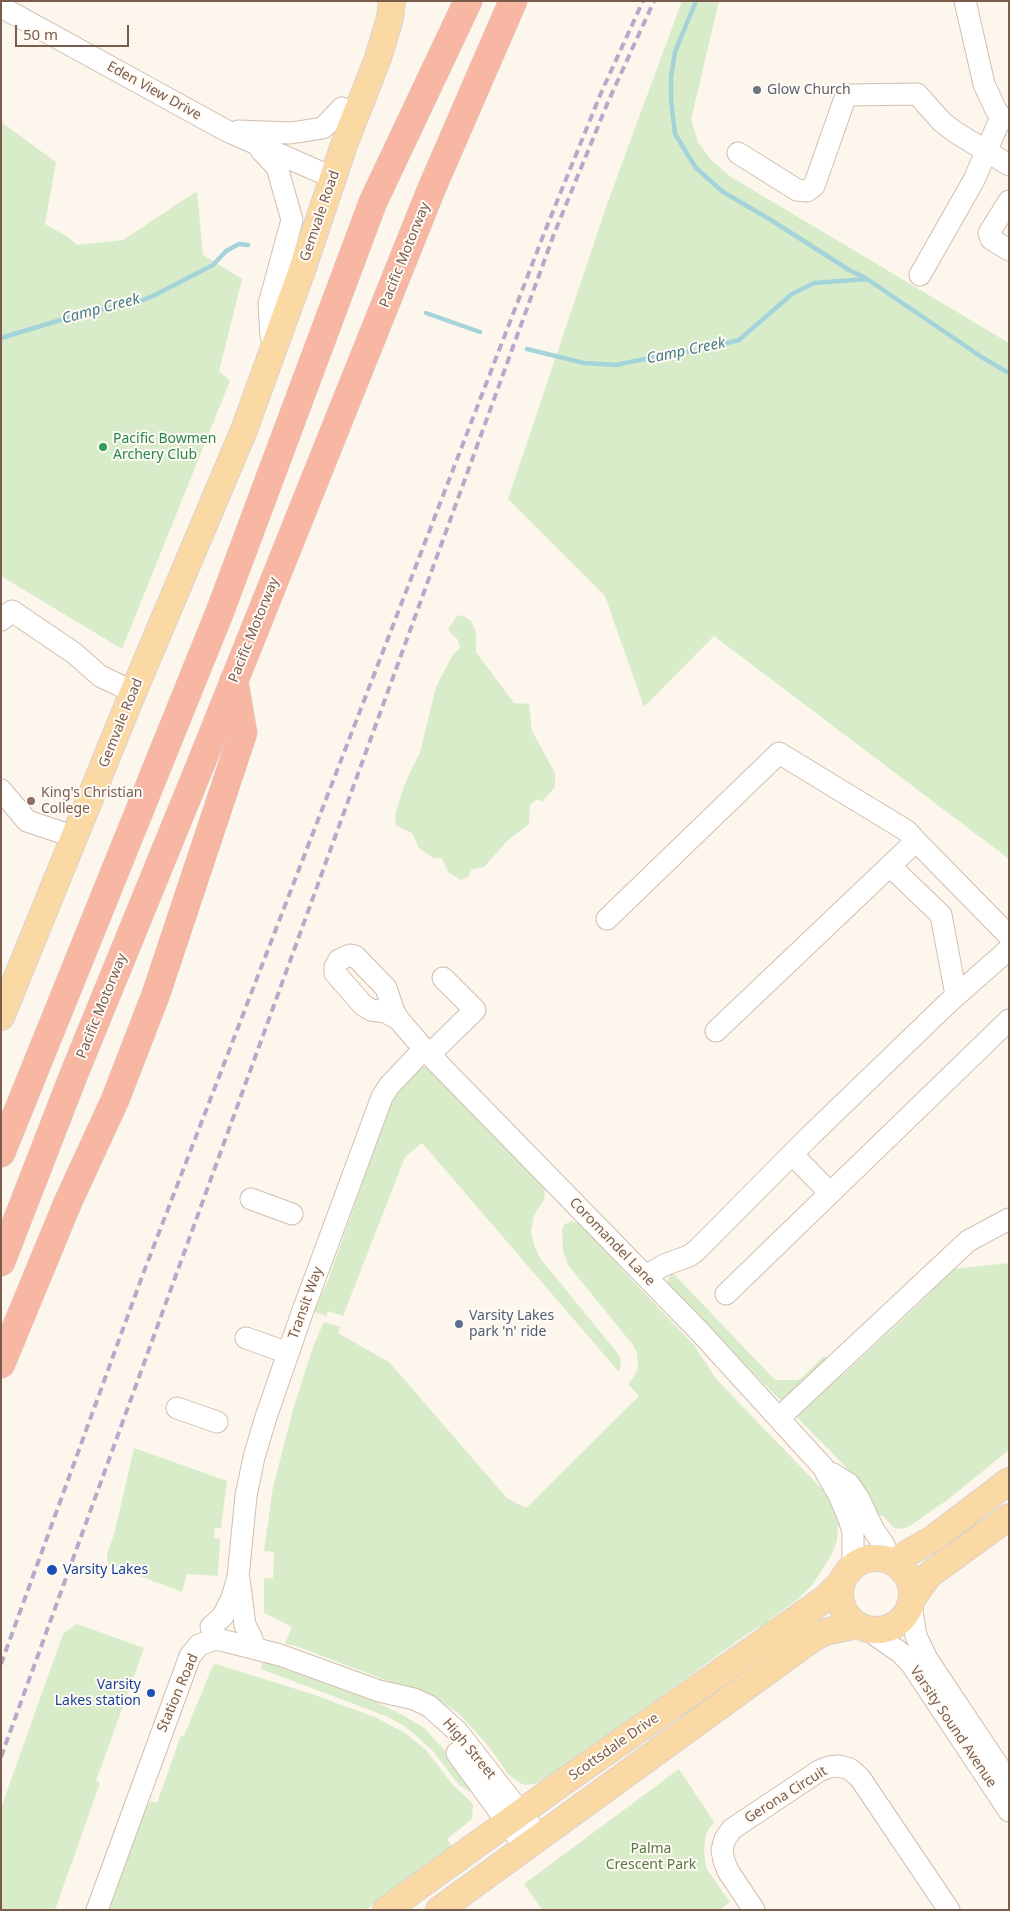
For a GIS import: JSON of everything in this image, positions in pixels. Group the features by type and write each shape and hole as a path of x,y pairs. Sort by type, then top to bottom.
{"highway":[{"path":"1,1153 219,614 373,202 468,1"},
{"name":"Pacific Motorway","path":"1,1262 74,1074 431,190 513,1"},
{"path":"1,1364 68,1202 115,1100 156,994 243,733 234,680"}],"main road":[{"name":"Gemvale Road","path":"1,1017 132,695 244,430 301,273 342,108 370,26 374,1"},
{"name":"Gemvale Road","path":"244,430 271,336 327,173 378,58 390,18 392,1"},
{"path":"891,1561 934,1538 1009,1481"},
{"path":"912,1602 912,1587 908,1576 900,1566 878,1557 866,1559 847,1575 840,1595 842,1607 848,1618 863,1628 880,1630 892,1627 902,1620 909,1611 912,1602 930,1575 1009,1517"},
{"name":"Scottsdale Drive","path":"386,1910 826,1598 847,1575"},
{"name":"Scottsdale Drive","path":"439,1910 812,1639 825,1632 863,1628"}],"street":[{"path":"920,275 974,180 1005,118 991,101 984,84 966,1"},
{"name":"Eden View Drive","path":"1,7 227,131 327,173"},
{"path":"738,152 797,190 806,190 814,186 845,98 851,95 918,94 942,122 1009,165"},
{"name":"Eden View Drive","path":"227,131 291,133 323,128 342,108"},
{"path":"252,142 277,167 292,220 269,304 271,336"},
{"path":"1008,203 989,233 991,239 1009,250"},
{"path":"1,620 12,611 74,653 100,676 121,686 132,695"},
{"path":"607,919 780,753 907,831 1009,936"},
{"path":"1,790 28,821 75,837"},
{"path":"716,1031 916,841"},
{"path":"890,866 941,915 956,995"},
{"path":"648,1278 659,1268 689,1256 697,1250 792,1154 956,995 1009,949"},
{"name":"Coromandel Lane","path":"398,1020 391,1005 389,993 355,956 350,955 339,960 335,967 339,979 371,1010 386,1012 398,1020 426,1052 648,1278 823,1467 850,1519 852,1532 847,1575"},
{"path":"328,987 335,967"},
{"name":"Transit Way","path":"211,1627 223,1616 232,1598 238,1577 246,1496 254,1457 266,1417 382,1097 389,1086 475,1010 443,978"},
{"path":"360,1024 364,1018 385,1006 389,1001 389,993"},
{"path":"726,1294 1009,1020"},
{"path":"792,1154 830,1193"},
{"path":"251,1199 292,1214"},
{"path":"779,1418 968,1241 1009,1219"},
{"path":"246,1338 288,1353"},
{"path":"177,1408 216,1422"},
{"name":"Coromandel Lane","path":"823,1467 849,1484 859,1499 891,1561"},
{"name":"Transit Way","path":"238,1577 245,1625 252,1639"},
{"name":"Varsity Sound Avenue","path":"912,1602 916,1636 926,1659 1009,1782"},
{"path":"211,1627 226,1627 280,1655"},
{"name":"Station Road","path":"82,1910 178,1650 185,1639 195,1631 211,1627"},
{"name":"Varsity Sound Avenue","path":"863,1628 901,1653 912,1665 1009,1811"},
{"name":"Station Road","path":"96,1910 190,1656 199,1645 212,1640 221,1640 280,1655"},
{"name":"High Street","path":"280,1655 379,1691 421,1718 447,1740 532,1841"},
{"name":"Gerona Circuit","path":"754,1910 724,1861 722,1850 725,1839 732,1829 811,1776 829,1767 839,1766 850,1769 860,1778 949,1910"}],"green space":[{"path":"682,1 719,1 691,120 698,142 712,161 731,177 1009,343 1009,859 714,636 644,707 605,596 508,499 611,193"},
{"name":"Pacific Bowmen Archery Club","path":"1,122 56,162 45,224 68,237 77,245 123,240 197,191 203,255 242,279 219,371 230,381 122,649 1,576"},
{"path":"462,615 471,621 476,632 476,652 514,703 529,704 532,731 555,773 555,787 542,802 537,799 530,805 529,824 508,840 484,867 472,869 468,877 461,880 448,872 442,858 433,858 419,848 412,833 396,826 395,814 406,781 420,752 436,687 453,654 460,648 458,640 448,630 456,617"},
{"path":"421,1067 428,1067 545,1189 544,1200 534,1215 531,1231 534,1245 540,1258 619,1355 621,1362 619,1372 422,1143 405,1157 343,1316 328,1311 326,1316 314,1312 329,1278 387,1112 398,1091"},
{"path":"571,1221 580,1223 694,1345 717,1380 826,1493 844,1524 838,1526 837,1541 832,1554 812,1585 798,1599 770,1619 763,1627 758,1627 743,1637 547,1779 525,1785 508,1774 476,1732 458,1713 440,1701 296,1646 285,1644 292,1627 264,1613 264,1578 273,1578 274,1552 264,1551 273,1487 294,1406 314,1344 324,1322 340,1327 338,1333 389,1362 507,1498 526,1508 639,1396 628,1384 638,1368 637,1353 633,1345 568,1265 563,1250 562,1229 564,1225"},
{"path":"1009,1263 1009,1450 946,1501 908,1527 900,1529 894,1528 883,1516 875,1514 856,1479 840,1461 667,1285 672,1272 775,1380 799,1380 824,1356 843,1375 925,1298 952,1269"},
{"path":"134,1448 227,1481 221,1528 215,1528 214,1538 220,1539 218,1576 187,1574 182,1592 108,1564 107,1554 115,1531"},
{"path":"77,1624 144,1648 96,1781 100,1783 55,1910 1,1910 1,1808 63,1634"},
{"path":"263,1661 376,1702 424,1728 450,1756 472,1788 470,1792 459,1785 433,1751 406,1727 386,1716 261,1669"},
{"path":"216,1664 312,1694 377,1718 405,1733 426,1750 453,1785 471,1802 473,1806 472,1819 447,1839 452,1847 366,1910 103,1910 132,1830 151,1801 157,1803 181,1735 184,1736 213,1665"},
{"name":"Palma Crescent Park","path":"679,1769 714,1822 707,1832 705,1840 706,1868 730,1902 719,1910 542,1910 524,1884"}],"waterway":[{"path":"696,1 675,52 671,77 671,100 675,134 696,168 723,192 849,270 866,278"},
{"name":"Camp Creek","path":"1,338 87,312 135,303 153,296 213,265 226,251 239,244 248,245"},
{"name":"Camp Creek","path":"527,349 584,363 616,365 678,352 697,351 739,340 792,294 814,283 867,279 983,358 1009,373"},
{"name":"Camp Creek","path":"426,313 480,332"}],"railway":[{"path":"1,1664 143,1274 545,231 601,93 643,1"},
{"path":"1,1757 554,234 608,102 654,1"}],"place":[{"name":"Glow Church","path":"757,90"},
{"name":"Pacific Bowmen Archery Club","path":"103,447"},
{"name":"King's Christian College","path":"31,801"},
{"name":"Varsity Lakes park 'n' ride","path":"459,1324"},
{"name":"Varsity Lakes","path":"52,1570"},
{"name":"Varsity Lakes station","path":"151,1693"}]}
